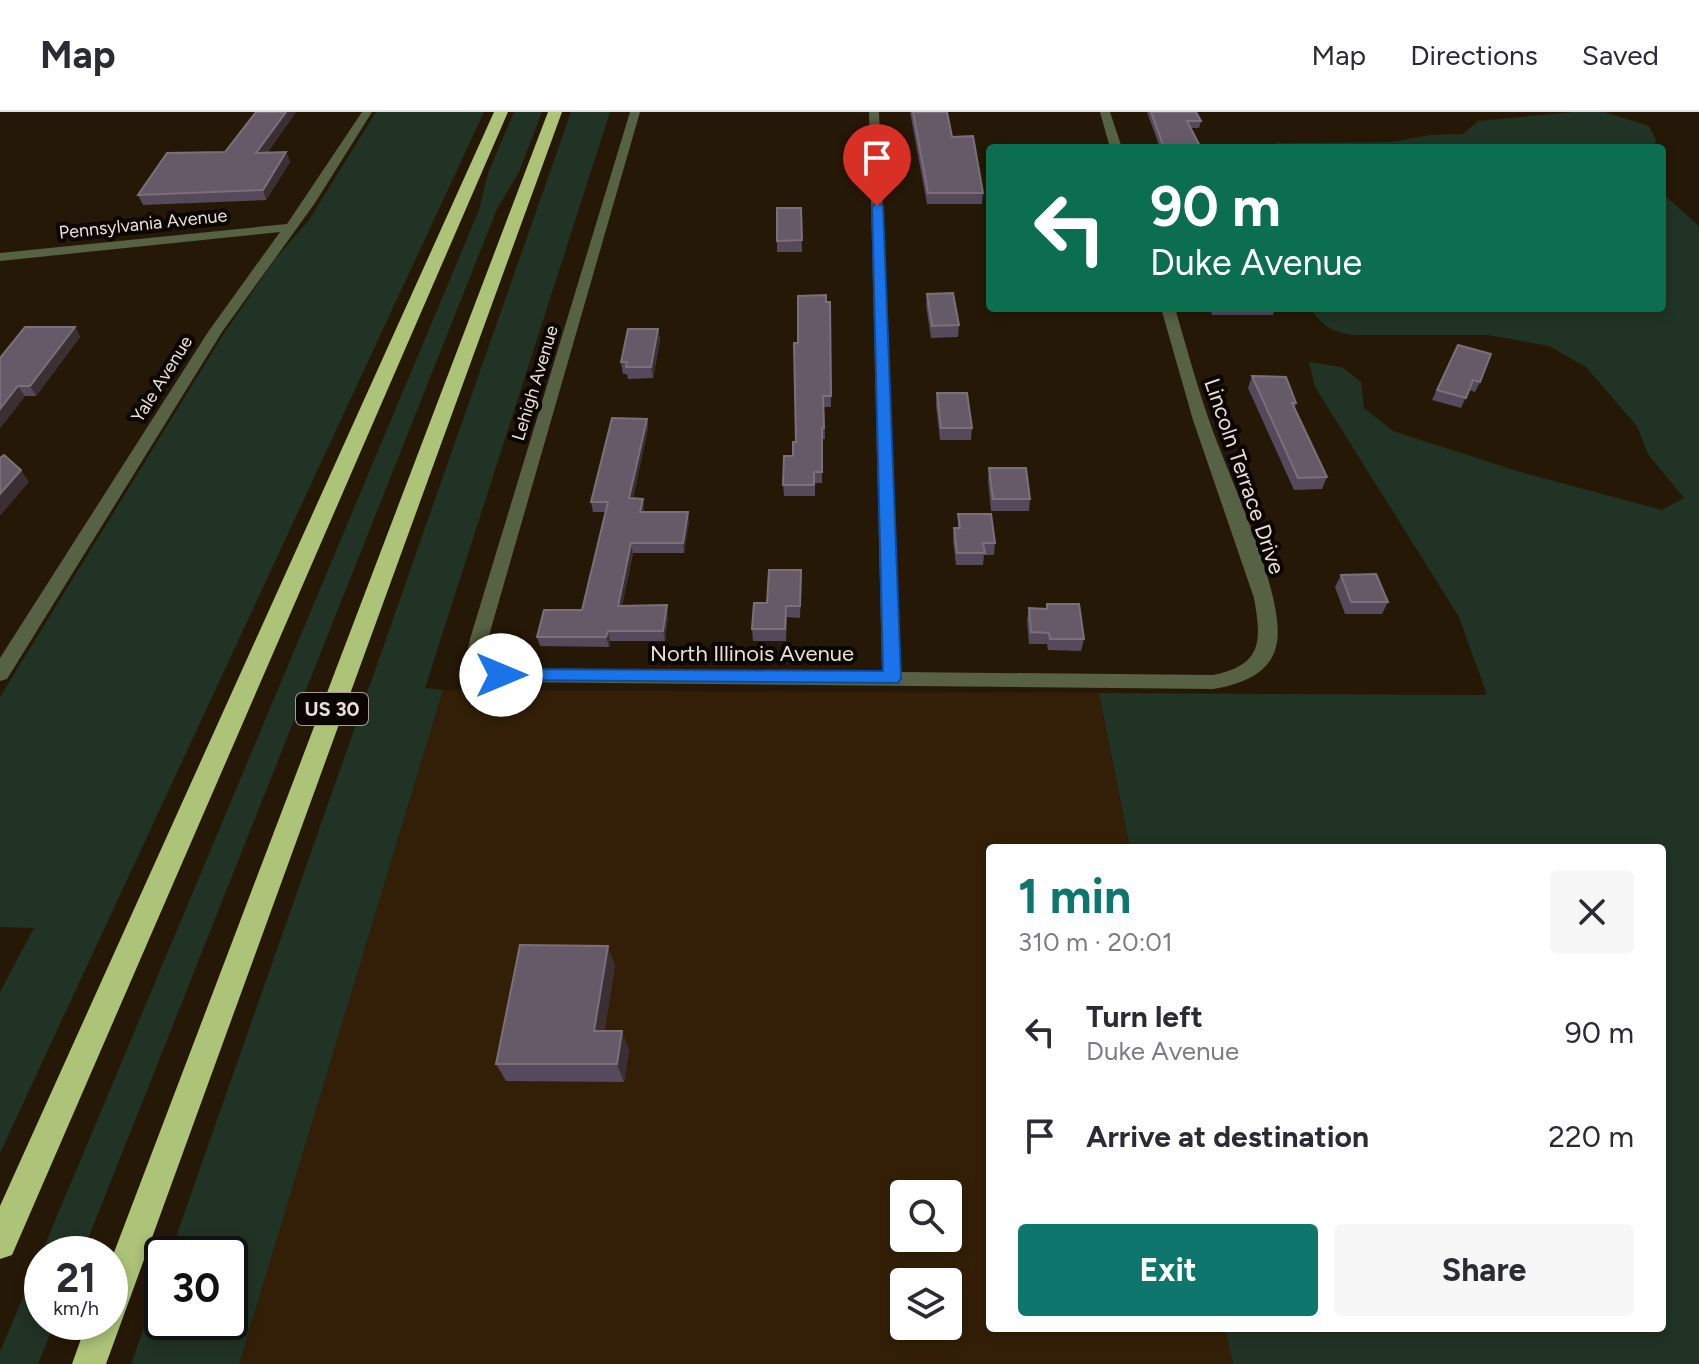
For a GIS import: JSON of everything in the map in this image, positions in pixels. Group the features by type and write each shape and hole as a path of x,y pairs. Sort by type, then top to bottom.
{"highway":[{"path":"0,1243 501,112"},
{"name":"US 30","path":"128,1259 555,112"},
{"path":"89,1364 98,1340"}],"street":[{"name":"Yale Avenue","path":"0,674 208,344 309,203 367,112"},
{"name":"Lehigh Avenue","path":"477,666 479,639 635,112"},
{"path":"874,112 892,678"},
{"path":"1105,112 1115,144"},
{"name":"Pennsylvania Avenue","path":"0,257 290,227"},
{"name":"Lincoln Terrace Drive","path":"1169,312 1201,420 1265,605 1269,640 1262,658"},
{"name":"North Illinois Avenue","path":"477,666 485,672 501,675 1213,682 1248,672 1262,658"}],"shaded area":[{"path":"443,690 1099,693 1129,844 986,844 986,1332 1226,1332 1233,1364 239,1364"}],"green space":[{"path":"376,112 484,112 0,1153 0,992 34,928 0,927 0,697 223,335 275,259 309,220"},
{"path":"514,112 542,112 519,172 497,209 89,1236 49,1236 479,210 488,173"},
{"path":"571,112 610,112 425,688 443,690 248,1334 248,1236 176,1236"},
{"path":"1605,112 1649,126 1656,140 1655,144 1273,144 1392,142 1430,135 1463,134 1478,121"},
{"path":"1666,197 1699,226 1699,1364 1233,1364 1226,1332 1666,1332 1666,844 1129,844 1099,693 1487,695 1459,617 1315,387 1309,362 1342,367 1361,382 1364,408 1393,431 1520,472 1662,510 1684,498 1648,454 1637,426 1586,367 1549,346 1488,335 1354,335 1329,328 1313,312 1666,312"},
{"path":"24,1295 24,1340 48,1340 38,1364 0,1364 0,1352"},
{"path":"144,1328 144,1340 246,1340 239,1364 131,1364"}],"building":[{"path":"256,112 286,112 256,153 286,152 263,190 138,195 167,153 225,152"},
{"path":"913,112 947,112 952,137 973,136 983,193 928,193"},
{"path":"1151,112 1196,112 1201,121 1187,121 1199,144 1163,144"},
{"path":"777,208 801,208 802,240 777,241"},
{"path":"953,293 959,325 932,326 927,294"},
{"path":"826,295 826,302 830,302 831,396 823,396 822,472 814,472 814,485 783,485 784,456 793,456 793,442 796,442 794,343 798,343 798,296"},
{"path":"25,327 75,327 30,386 18,386 0,409 0,358"},
{"path":"628,329 658,329 651,367 626,367 627,362 621,362"},
{"path":"1458,345 1491,354 1480,382 1473,380 1466,398 1437,390"},
{"path":"1252,376 1286,377 1296,403 1292,403 1327,477 1298,478"},
{"path":"937,393 967,393 972,428 941,428"},
{"path":"612,418 647,419 629,498 643,499 640,512 688,512 683,543 631,543 618,606 667,605 663,631 608,631 606,637 537,637 544,610 582,610 608,502 591,502"},
{"path":"4,455 21,470 0,494 0,458"},
{"path":"989,468 1026,468 1030,499 993,499"},
{"path":"958,514 991,514 995,543 983,543 985,553 957,553 954,528 960,528"},
{"path":"769,570 801,570 800,606 786,606 785,629 752,629 754,603 767,603"},
{"path":"1376,574 1388,602 1351,602 1341,575"},
{"path":"1047,604 1079,604 1084,639 1050,639 1049,633 1031,632 1029,608 1047,609"},
{"path":"520,945 608,946 594,1031 622,1031 617,1064 496,1064"}],"route":[{"path":"501,675 892,678 877,206"}]}
